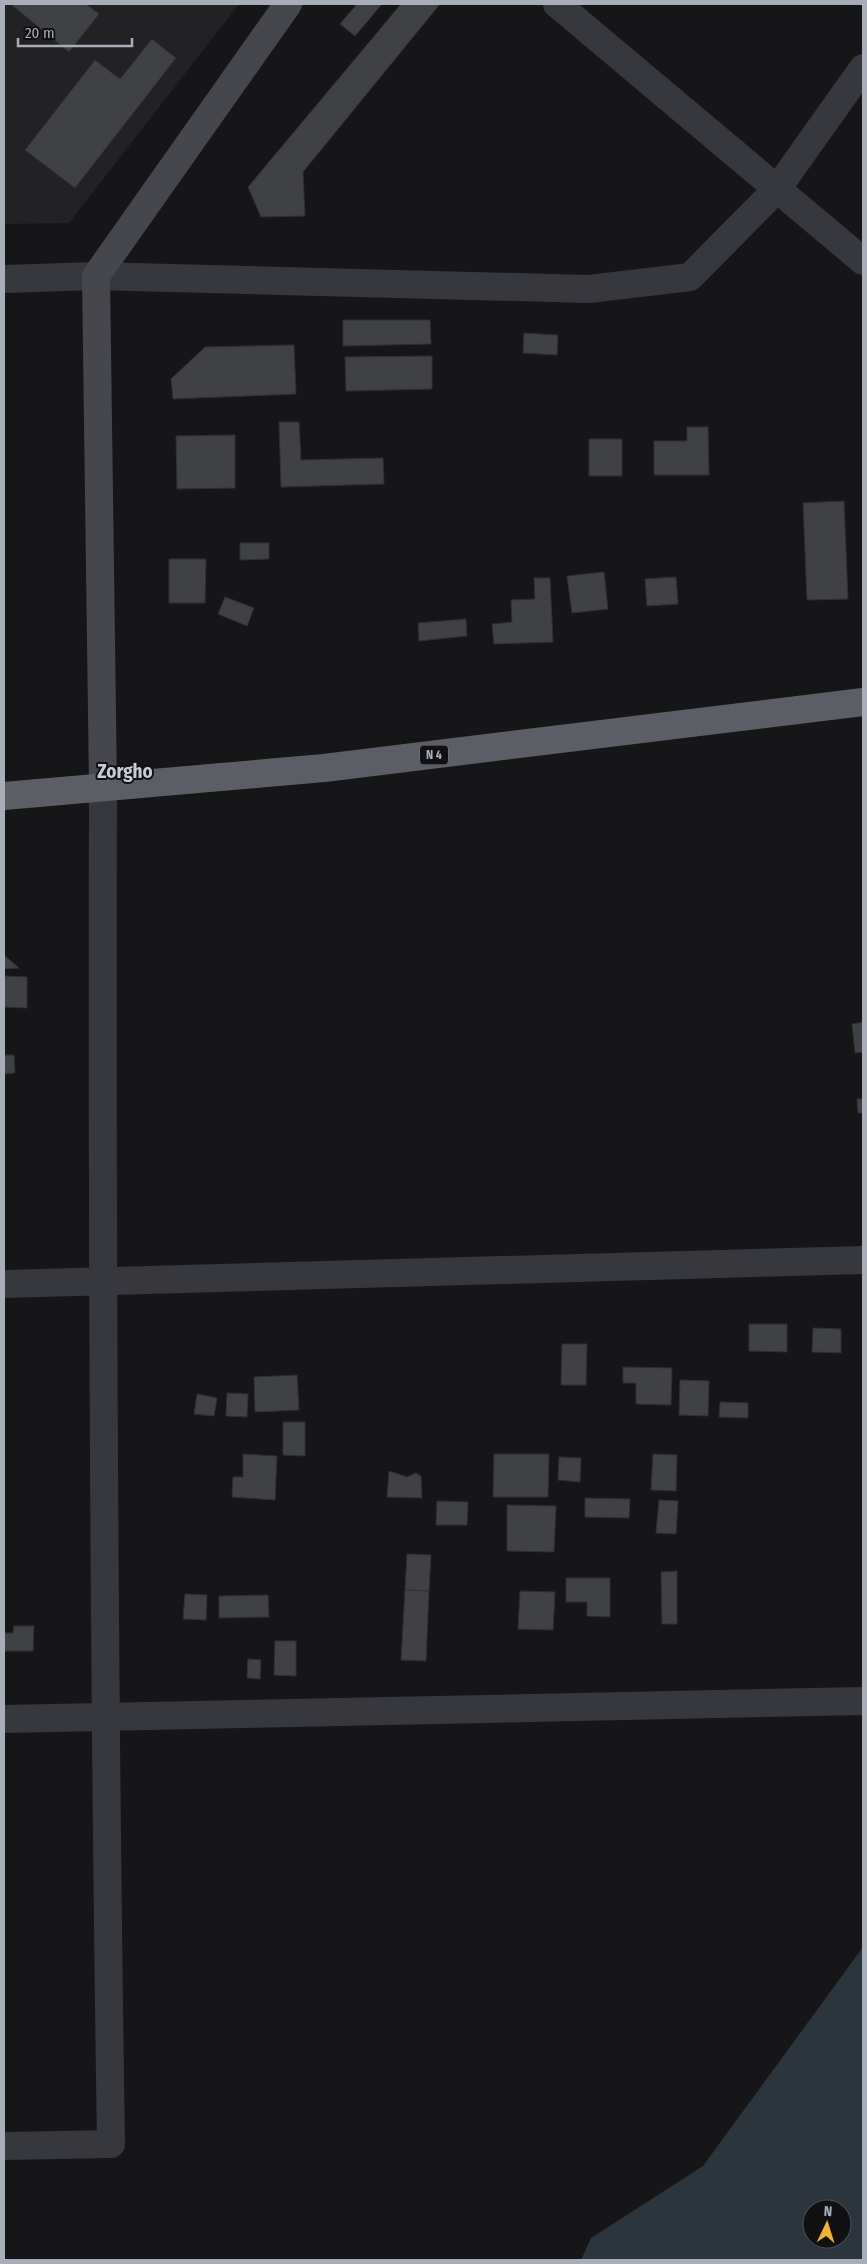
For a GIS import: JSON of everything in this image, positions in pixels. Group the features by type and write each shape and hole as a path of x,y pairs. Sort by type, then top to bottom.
{"highway":[{"name":"N 4","path":"4,796 324,768 863,702"}],"main road":[{"path":"103,787 96,276 288,4"}],"street":[{"path":"557,4 863,261"},
{"path":"4,278 96,276 589,289 690,277 776,189 863,68"},
{"path":"4,2146 111,2144 104,1717 102,1281 103,787"},
{"path":"4,1284 863,1260"},
{"path":"4,1719 863,1701"}],"shaded area":[{"path":"4,4 239,4 69,223 4,224"},
{"path":"863,1947 863,2260 581,2260 591,2238 703,2166"}],"building":[{"path":"13,4 86,4 99,14 69,52 13,6"},
{"path":"357,4 382,4 355,36 340,24"},
{"path":"401,4 440,4 303,172 305,216 261,217 248,187"},
{"path":"152,39 176,58 75,188 25,150 95,60 120,79"},
{"path":"343,320 430,320 431,344 343,346"},
{"path":"524,333 558,335 557,355 523,353"},
{"path":"294,345 296,394 173,399 171,379 205,347"},
{"path":"432,356 432,389 346,391 345,357"},
{"path":"279,422 299,422 301,460 383,458 384,484 281,487"},
{"path":"687,427 708,427 709,475 654,475 654,441 687,441"},
{"path":"235,435 235,488 177,489 176,436"},
{"path":"589,439 622,439 622,476 589,476"},
{"path":"844,501 848,599 807,600 803,503"},
{"path":"240,543 269,543 269,559 240,560"},
{"path":"169,559 206,559 205,603 169,603"},
{"path":"604,572 608,609 572,613 567,576"},
{"path":"676,577 678,604 647,606 645,579"},
{"path":"534,578 550,578 553,642 494,644 492,624 512,622 511,600 535,599"},
{"path":"225,597 254,608 247,626 218,614"},
{"path":"466,619 467,636 419,641 418,623"},
{"path":"4,955 19,968 4,969"},
{"path":"4,976 27,977 27,1008 4,1007"},
{"path":"863,1022 863,1052 855,1053 852,1024"},
{"path":"4,1055 14,1055 15,1073 4,1074"},
{"path":"857,1099 863,1099 863,1113 858,1113"},
{"path":"749,1324 787,1324 787,1352 749,1351"},
{"path":"813,1328 841,1329 841,1353 812,1352"},
{"path":"562,1344 587,1344 586,1385 561,1385"},
{"path":"623,1367 672,1368 671,1405 636,1404 636,1383 623,1383"},
{"path":"297,1375 299,1410 255,1412 254,1377"},
{"path":"680,1380 709,1381 708,1416 679,1415"},
{"path":"227,1393 248,1394 247,1417 226,1416"},
{"path":"197,1394 217,1398 214,1416 194,1414"},
{"path":"720,1402 748,1403 748,1418 719,1417"},
{"path":"283,1422 305,1422 305,1456 283,1455"},
{"path":"243,1454 277,1456 275,1500 232,1497 233,1477 243,1477"},
{"path":"494,1454 549,1454 548,1497 493,1497"},
{"path":"653,1454 677,1455 676,1491 651,1490"},
{"path":"559,1457 581,1458 580,1482 558,1480"},
{"path":"389,1471 407,1477 416,1473 421,1476 422,1498 387,1497"},
{"path":"585,1498 630,1499 629,1518 585,1517"},
{"path":"659,1500 678,1501 676,1534 656,1533"},
{"path":"437,1501 468,1502 467,1525 436,1525"},
{"path":"507,1505 556,1506 554,1552 507,1551"},
{"path":"407,1554 431,1555 429,1591 405,1590"},
{"path":"677,1571 677,1624 662,1624 661,1572"},
{"path":"566,1578 610,1578 610,1617 587,1616 587,1602 566,1602"},
{"path":"405,1590 429,1591 426,1661 401,1660"},
{"path":"520,1591 555,1592 553,1630 518,1629"},
{"path":"185,1594 207,1595 206,1620 183,1619"},
{"path":"268,1595 269,1617 219,1618 219,1596"},
{"path":"14,1626 34,1626 33,1651 4,1651 4,1633 13,1633"},
{"path":"275,1641 296,1641 296,1676 274,1675"},
{"path":"248,1659 261,1660 260,1679 247,1678"}],"district":[{"name":"Zorgho","path":"125,771"}]}
